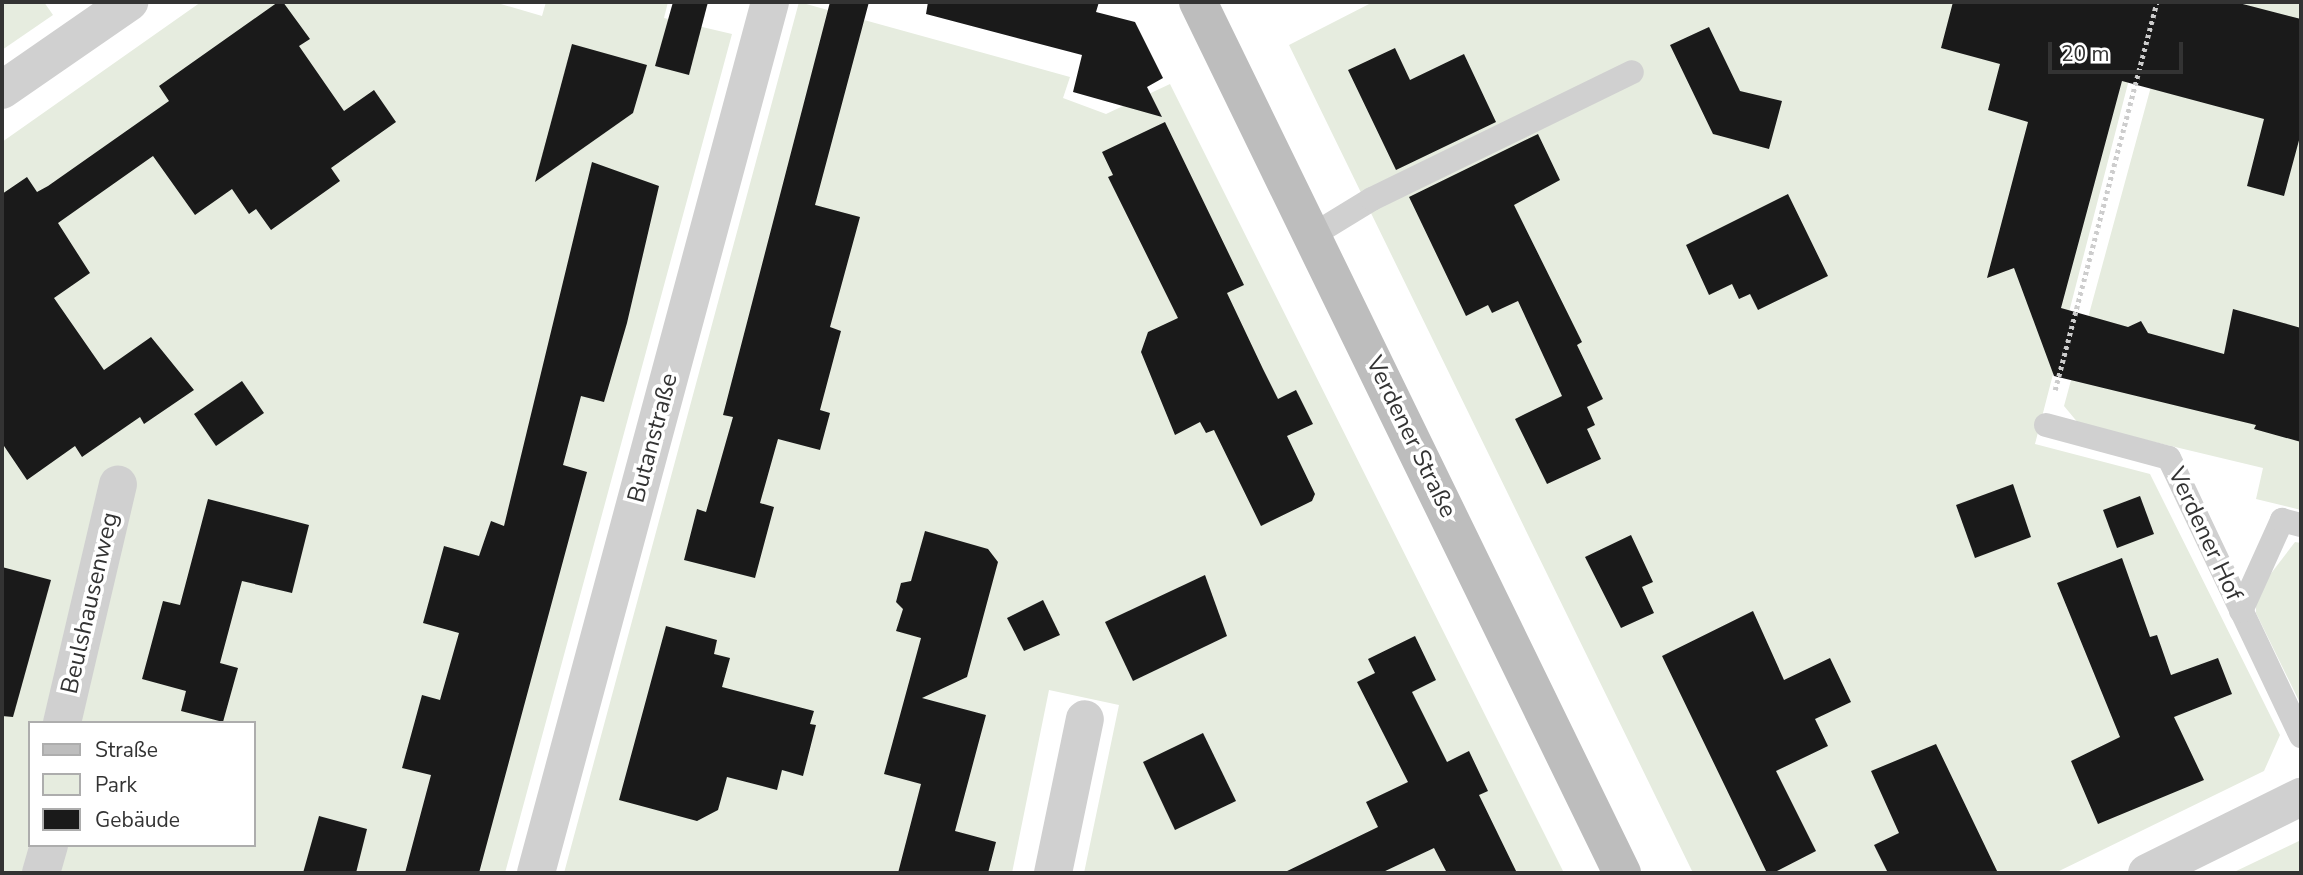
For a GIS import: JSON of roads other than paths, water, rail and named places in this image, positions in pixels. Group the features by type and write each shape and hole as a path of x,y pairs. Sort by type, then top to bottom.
{"street":[{"path":"2,90 129,2"},
{"name":"Butanstraße","path":"536,873 770,2"},
{"name":"Verdener Straße","path":"1198,2 1622,873"},
{"name":"Beulshausenweg","path":"62,721 118,484"},
{"path":"1053,873 1086,719"},
{"path":"2147,873 2301,797"},
{"path":"41,873 48,847"}],"lane":[{"path":"1313,235 1372,199 1632,72"},
{"name":"Verdener Hof","path":"2046,425 2169,458 2301,736"},
{"name":"Verdener Hof","path":"2241,611 2282,520 2301,525"}]}
